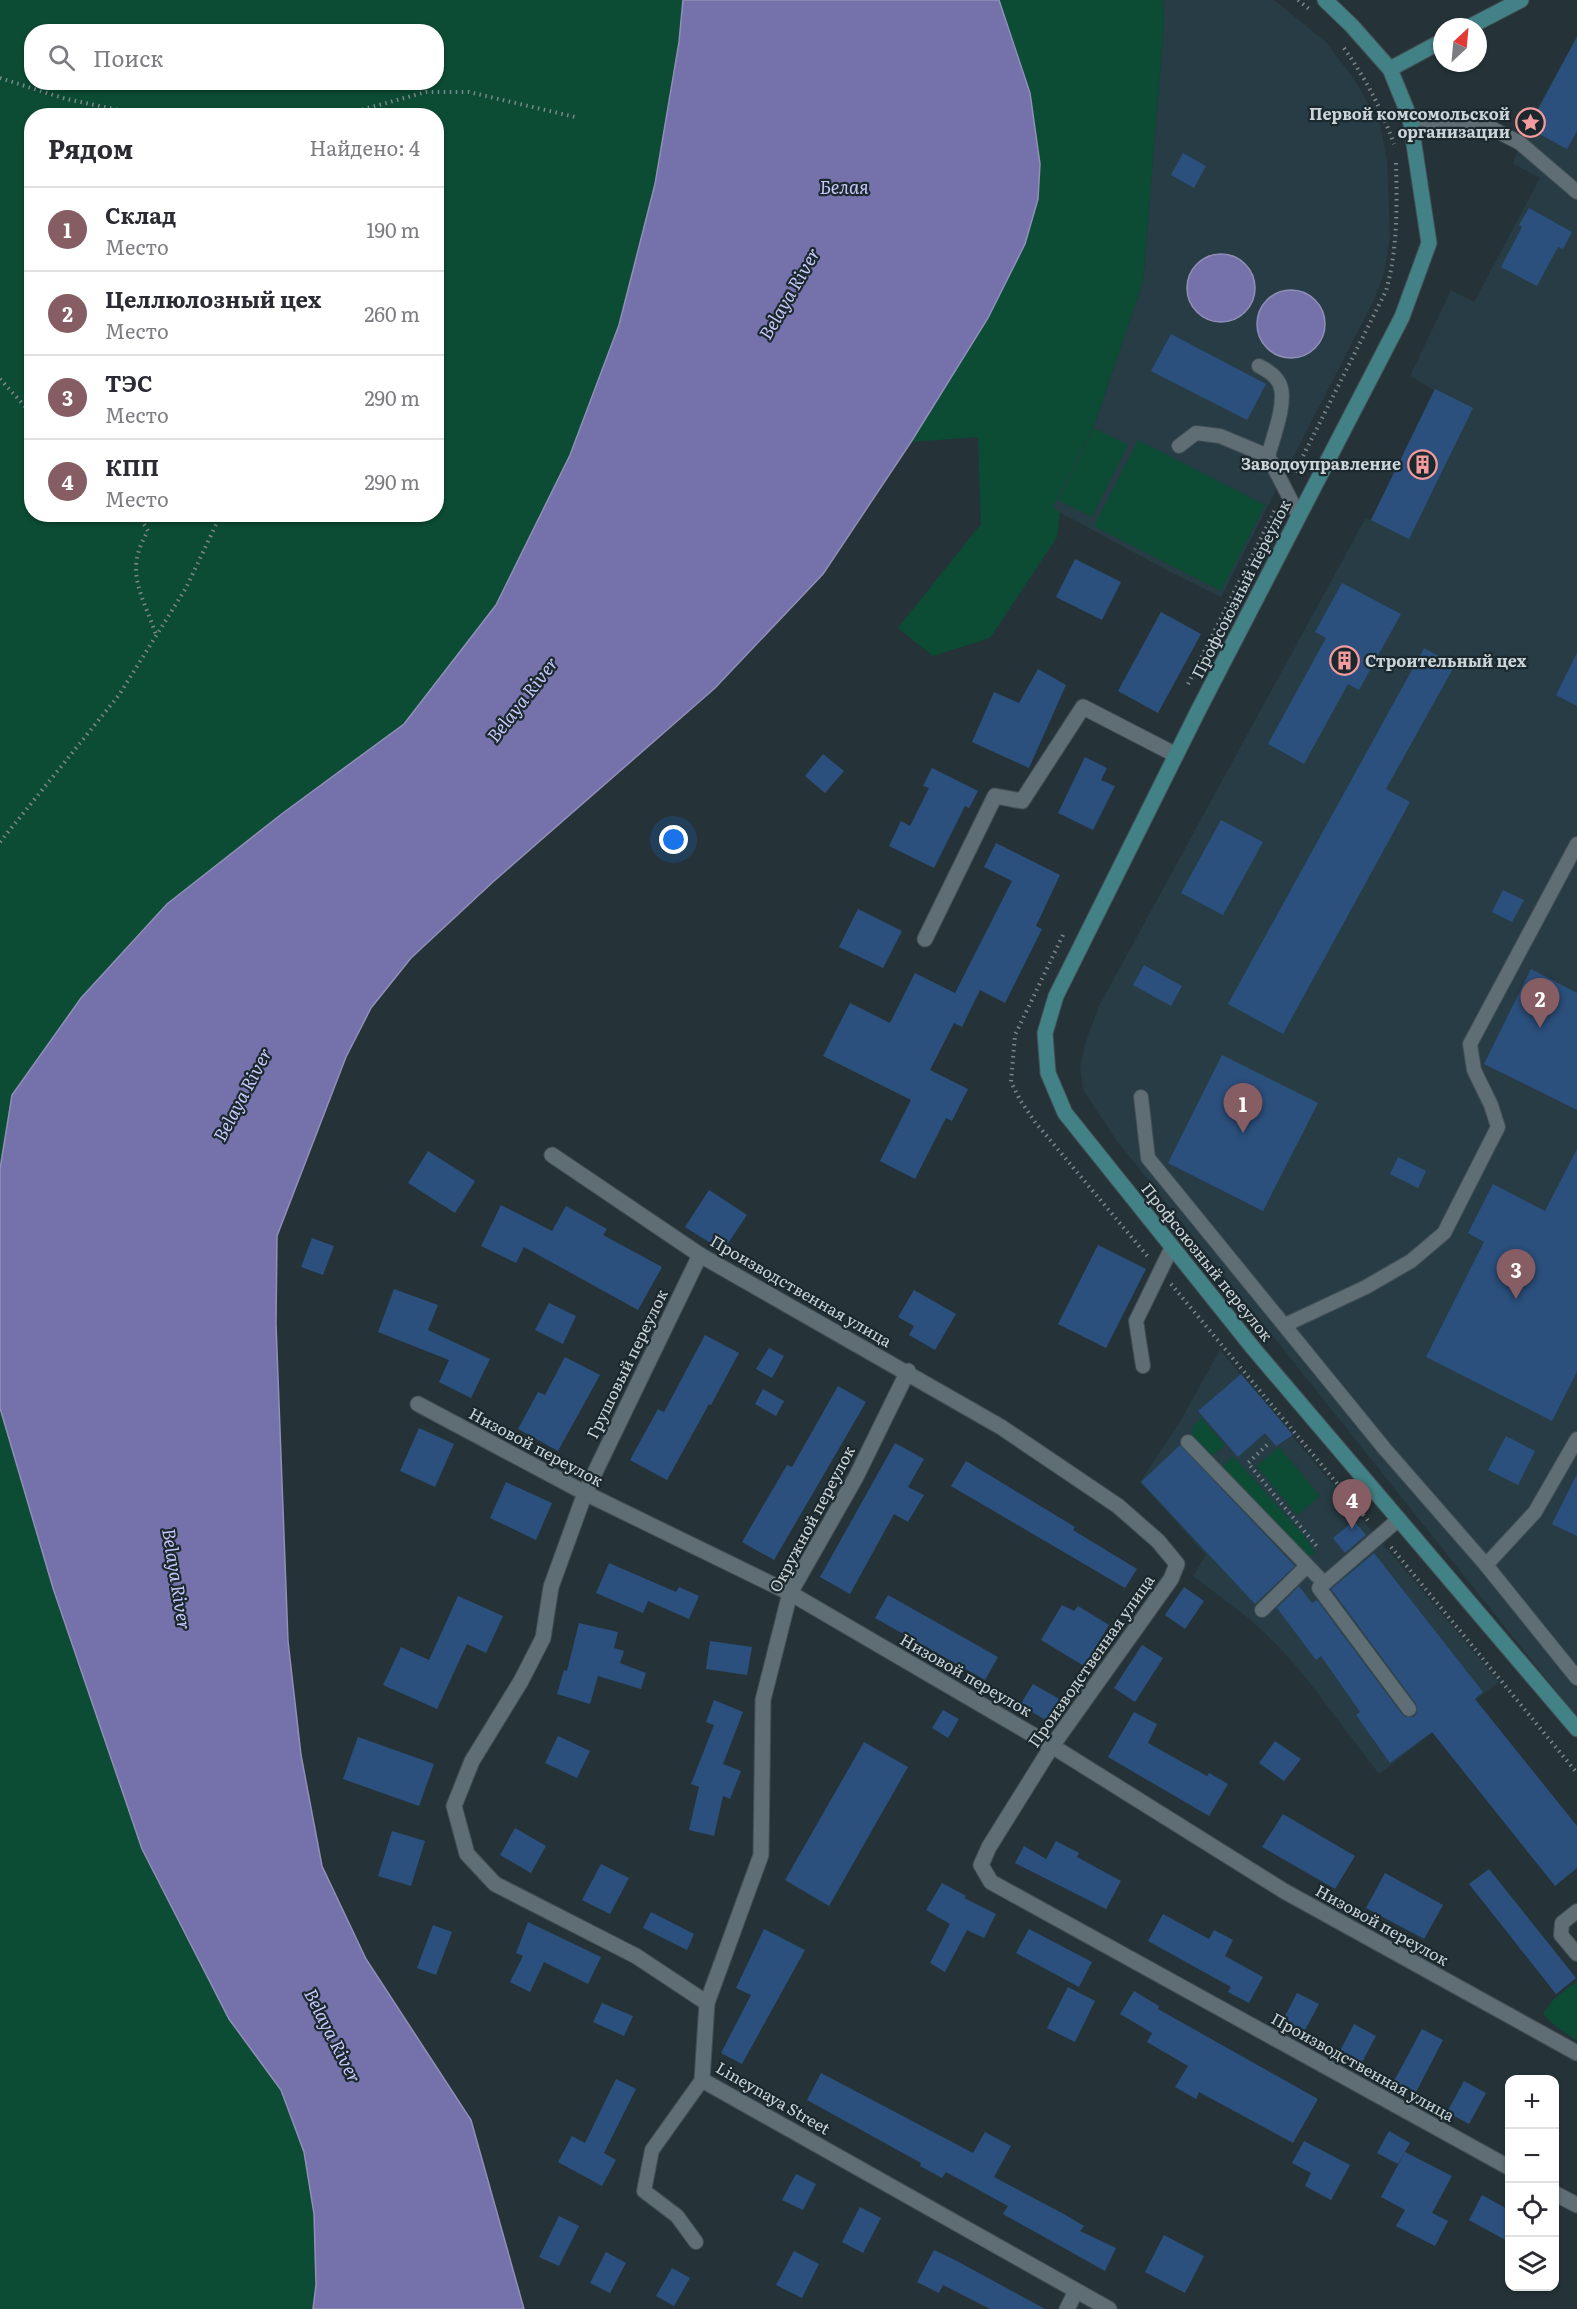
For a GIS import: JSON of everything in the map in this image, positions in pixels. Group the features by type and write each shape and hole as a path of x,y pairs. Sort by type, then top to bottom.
{"main road":[{"name":"Профсоюзный переулок","path":"1325,0 1352,26 1390,69 1410,118 1429,243 1402,317 1176,755 1056,996 1045,1033 1048,1073 1065,1113 1252,1348 1577,1729"},
{"path":"1486,18 1521,0"},
{"path":"1390,69 1433,46"}],"street":[{"path":"925,939 995,796 1022,801 1083,707 1176,755"},
{"name":"Производственная улица","path":"552,1155 700,1254 908,1371 1001,1427 1118,1506 1158,1541 1177,1564 1171,1579 1052,1746 989,1847 981,1865 991,1882 1505,2166"},
{"name":"Грушовый переулок","path":"700,1254 585,1494 551,1587 543,1638 521,1681 472,1761 454,1806 467,1854 495,1884 636,1956 707,2003"},
{"name":"Окружной переулок","path":"707,2003 761,1856 763,1700 790,1593 856,1477 908,1371"},
{"name":"Низовой переулок","path":"418,1404 585,1494 790,1593 1052,1746 1284,1891 1577,2053"},
{"name":"Lineynaya Street","path":"707,2003 702,2080 1109,2309"},
{"path":"1559,2196 1577,2205"},
{"path":"1067,2309 1076,2291"}],"lane":[{"path":"1410,118 1493,129 1520,143 1577,192"},
{"path":"1259,366 1270,372 1280,382 1283,394 1268,456"},
{"path":"1179,446 1196,433 1220,436 1268,456 1299,516"},
{"path":"1285,1325 1366,1287 1411,1261 1444,1233 1498,1127 1491,1105 1474,1070 1470,1044 1577,844"},
{"path":"1142,1097 1148,1158 1384,1448 1486,1565 1577,1678"},
{"path":"1143,1366 1136,1321 1172,1247"},
{"path":"1486,1565 1535,1512 1577,1439"},
{"path":"1188,1442 1324,1583"},
{"path":"1398,1519 1319,1588 1409,1708"},
{"path":"1262,1610 1307,1566"},
{"path":"1577,1911 1563,1923 1561,1935 1577,1954"},
{"path":"696,2242 677,2216 644,2191 652,2150 702,2080"}],"path":[{"path":"1298,0 1313,14"},
{"path":"1184,694 1386,291 1394,263 1397,223 1395,149 1381,109 1364,76 1344,47"},
{"path":"0,78 24,86"},
{"path":"38,90 66,99 109,108"},
{"path":"368,108 426,92 469,92 575,117"},
{"path":"0,379 24,405"},
{"path":"143,522 148,531 139,545 135,566 138,586 156,635"},
{"path":"0,842 119,695 186,588 217,522"},
{"path":"1068,926 1015,1035 1011,1082 1020,1100 1035,1122 1577,1773"},
{"path":"1267,1445 1248,1463 1338,1572"}],"shaded area":[{"path":"1163,0 1274,0 1326,42 1356,82 1380,125 1387,159 1390,236 1384,274 1374,300 1221,597 1052,508 1094,426 1143,281 1164,25"},
{"path":"1577,36 1577,1717 1117,1141 1083,1090 1080,1066 1086,1041 1099,1006 1365,519 1371,520 1434,390 1410,376 1451,290 1474,302 1540,178 1513,164 1523,134"},
{"path":"1220,1350 1499,1682 1379,1774 1281,1649 1252,1621 1193,1576 1206,1555 1140,1482 1178,1425"}],"green space":[{"path":"0,0 683,0 679,42 655,184 619,325 570,455 496,605 404,724 283,813 167,904 81,998 12,1095 0,1169"},
{"path":"999,0 1163,0 1164,25 1143,281 1094,426 1053,507 1060,512 1057,537 990,638 933,656 898,628 981,524 978,437 911,442 988,318 1025,244 1030,93"},
{"path":"1094,428 1128,445 1092,517 1058,500"},
{"path":"1138,440 1265,505 1221,591 1094,526"},
{"path":"0,1408 53,1588 142,1849 229,2019 281,2090 304,2152 314,2214 316,2285 313,2309 0,2309"},
{"path":"1201,1418 1225,1445 1209,1458 1192,1438 1194,1425"},
{"path":"1279,1447 1320,1496 1297,1515 1257,1466"},
{"path":"1233,1456 1306,1538 1315,1554 1302,1558 1220,1469"},
{"path":"1577,1981 1577,2041 1543,2014 1554,1999"}],"water":[{"name":"Белая","path":"683,0 999,0 1030,93 1040,164 1038,199 1025,244 988,318 911,442 823,574 715,688 494,881 411,958 371,1008 346,1057 277,1236 276,1324 288,1641 301,1755 322,1866 366,1959 471,2120 524,2309 313,2309 316,2285 314,2214 304,2152 281,2090 229,2019 142,1849 53,1588 0,1408 0,1169 12,1095 81,998 167,904 283,813 404,724 496,605 570,455 619,325 655,184 679,42"},
{"path":"1221,254 1234,257 1245,264 1252,275 1255,288 1252,301 1245,312 1234,319 1221,322 1208,319 1197,312 1190,301 1187,288 1190,275 1197,264 1208,257"},
{"path":"1291,290 1304,293 1315,300 1322,311 1325,324 1322,337 1315,348 1304,355 1291,358 1278,355 1267,348 1260,337 1257,324 1260,311 1267,300 1278,293"}],"building":[{"path":"1577,37 1577,131 1567,149 1528,128"},
{"path":"1183,153 1206,166 1194,188 1171,175"},
{"path":"1529,208 1572,232 1563,249 1558,247 1537,286 1501,267 1522,227 1519,225"},
{"path":"1171,334 1266,384 1247,420 1151,371"},
{"name":"Заводоуправление","path":"1435,389 1473,408 1409,539 1371,520"},
{"path":"1075,559 1121,582 1102,620 1056,597"},
{"name":"Строительный цех","path":"1342,583 1401,614 1359,690 1348,684 1304,764 1268,744 1326,638 1315,632"},
{"path":"1161,612 1201,634 1158,713 1118,691"},
{"path":"1424,648 1455,665 1386,789 1410,802 1283,1034 1228,1004"},
{"path":"1577,653 1577,706 1556,695"},
{"path":"1038,669 1066,685 1029,768 972,742 994,692 1019,703"},
{"path":"823,754 844,771 825,793 805,776"},
{"path":"1085,757 1107,768 1101,780 1115,786 1093,830 1058,813"},
{"path":"932,768 978,791 969,808 965,806 934,868 889,846 901,821 910,826 929,788 923,786"},
{"path":"1221,820 1263,842 1223,915 1181,893"},
{"path":"996,843 1060,875 1036,926 1042,929 1005,1003 980,990 962,1027 954,1023 930,1070 968,1089 952,1121 946,1118 915,1179 880,1161 911,1100 823,1056 850,1003 890,1023 915,973 955,993 1012,881 984,867"},
{"path":"1503,890 1524,900 1512,922 1492,912"},
{"path":"858,909 902,931 883,968 839,947"},
{"path":"1144,965 1182,986 1171,1006 1133,985"},
{"path":"1531,969 1577,993 1577,1110 1484,1064"},
{"path":"1222,1055 1318,1103 1263,1211 1168,1163"},
{"path":"1577,1149 1577,1372 1552,1421 1426,1357 1484,1242 1468,1233 1493,1184 1545,1211"},
{"path":"428,1151 475,1181 455,1213 408,1183"},
{"path":"1398,1157 1426,1171 1418,1188 1390,1174"},
{"path":"709,1190 747,1215 723,1251 685,1227"},
{"path":"501,1205 552,1231 566,1206 607,1229 603,1235 662,1267 638,1310 524,1247 516,1263 481,1246"},
{"path":"312,1238 334,1246 323,1275 301,1267"},
{"path":"1098,1245 1146,1269 1106,1348 1058,1324"},
{"path":"394,1289 438,1305 428,1330 490,1359 471,1398 439,1382 449,1360 378,1332"},
{"path":"914,1290 956,1314 935,1350 909,1335 914,1326 898,1317"},
{"path":"549,1303 576,1316 563,1344 535,1330"},
{"path":"705,1335 739,1353 667,1480 630,1460 658,1409 664,1412"},
{"path":"769,1348 784,1356 772,1378 756,1369"},
{"path":"565,1357 600,1375 558,1451 518,1429 538,1392 545,1395"},
{"path":"1241,1374 1293,1435 1276,1446 1265,1433 1238,1457 1198,1411"},
{"path":"838,1386 866,1402 774,1560 742,1542 787,1465 792,1467"},
{"path":"763,1389 784,1401 776,1416 755,1404"},
{"path":"419,1428 454,1444 435,1487 400,1471"},
{"path":"1506,1436 1535,1451 1518,1485 1488,1470"},
{"path":"895,1443 924,1459 908,1487 924,1495 908,1522 894,1514 850,1594 820,1577"},
{"path":"1180,1445 1295,1566 1255,1604 1141,1482"},
{"path":"966,1461 1075,1527 1073,1530 1137,1569 1125,1588 951,1486"},
{"path":"1577,1474 1577,1536 1552,1524"},
{"path":"506,1482 552,1503 536,1540 490,1518"},
{"path":"1354,1521 1366,1535 1345,1553 1333,1538"},
{"path":"1374,1553 1483,1692 1475,1699 1577,1826 1577,1868 1555,1886 1432,1732 1390,1763 1356,1715 1360,1712 1321,1656 1316,1660 1277,1608 1299,1586 1312,1603 1317,1600 1402,1714 1406,1717 1414,1717 1417,1712 1416,1704 1331,1589"},
{"path":"609,1563 676,1592 679,1587 699,1596 689,1619 648,1601 643,1613 596,1593"},
{"path":"1184,1587 1204,1601 1185,1629 1165,1615"},
{"path":"888,1595 998,1657 985,1680 875,1618"},
{"path":"458,1596 503,1616 486,1653 467,1644 437,1709 383,1685 401,1647 429,1660"},
{"path":"1062,1605 1074,1611 1078,1606 1109,1625 1084,1666 1041,1640"},
{"path":"579,1623 618,1632 614,1648 624,1651 620,1663 646,1673 641,1689 598,1676 590,1704 557,1694 564,1670 567,1671"},
{"path":"710,1641 752,1647 747,1675 706,1669"},
{"path":"1142,1645 1163,1658 1135,1702 1114,1688"},
{"path":"1033,1684 1061,1700 1049,1722 1020,1705"},
{"path":"714,1700 743,1712 723,1764 741,1771 730,1799 723,1796 714,1836 689,1830 699,1787 691,1784 714,1725 706,1722"},
{"path":"943,1710 959,1719 948,1738 932,1728"},
{"path":"1134,1712 1157,1724 1148,1743 1207,1776 1209,1773 1228,1784 1209,1816 1108,1757"},
{"path":"558,1736 590,1751 577,1778 545,1763"},
{"path":"358,1737 434,1764 419,1806 343,1779"},
{"path":"1275,1741 1301,1759 1284,1781 1259,1763"},
{"path":"864,1742 908,1767 829,1906 785,1880"},
{"path":"1283,1814 1355,1856 1335,1889 1262,1847"},
{"path":"515,1828 546,1846 531,1873 500,1855"},
{"path":"392,1831 425,1841 411,1886 378,1876"},
{"path":"1056,1841 1079,1853 1077,1857 1121,1881 1106,1909 1015,1863 1024,1846 1046,1859"},
{"path":"601,1864 629,1878 610,1914 582,1900"},
{"path":"1489,1869 1576,1978 1556,1994 1469,1884"},
{"path":"1385,1873 1443,1905 1424,1939 1366,1908"},
{"path":"942,1883 966,1896 964,1898 996,1914 984,1938 967,1930 945,1972 930,1963 950,1924 926,1910"},
{"path":"651,1912 694,1934 687,1950 643,1928"},
{"path":"1163,1914 1209,1939 1214,1930 1233,1940 1225,1956 1263,1977 1249,2003 1228,1992 1231,1987 1148,1941"},
{"path":"528,1922 601,1957 588,1984 544,1962 530,1992 510,1982 523,1956 516,1953"},
{"path":"433,1925 452,1932 436,1975 417,1968"},
{"path":"764,1929 805,1950 742,2064 721,2053 751,1995 736,1988"},
{"path":"1029,1929 1092,1962 1079,1987 1016,1953"},
{"path":"1068,1987 1095,2001 1075,2042 1047,2028"},
{"path":"1134,1991 1159,2006 1158,2009 1318,2099 1293,2143 1199,2092 1196,2099 1175,2087 1188,2066 1147,2042 1152,2033 1120,2014"},
{"path":"1297,1993 1319,2004 1304,2032 1283,2020"},
{"path":"602,2003 633,2016 624,2036 593,2022"},
{"path":"1354,2024 1376,2036 1361,2064 1339,2053"},
{"path":"1422,2029 1443,2040 1415,2094 1393,2083"},
{"path":"821,2073 973,2153 985,2132 1011,2146 994,2177 1084,2226 1080,2231 1116,2248 1105,2271 1003,2214 1008,2206 946,2172 942,2178 920,2166 921,2163 807,2100"},
{"path":"616,2079 636,2089 604,2153 616,2160 602,2186 558,2162 572,2136 585,2143"},
{"path":"1464,2081 1486,2093 1469,2124 1447,2112"},
{"path":"1389,2131 1410,2143 1398,2164 1377,2153"},
{"path":"1304,2141 1350,2165 1331,2200 1305,2186 1311,2173 1292,2163"},
{"path":"1405,2152 1452,2176 1432,2213 1448,2221 1435,2246 1396,2226 1405,2210 1381,2197"},
{"path":"796,2174 816,2184 803,2210 782,2200"},
{"path":"1482,2195 1505,2208 1505,2240 1469,2220"},
{"path":"860,2207 881,2218 863,2253 842,2242"},
{"path":"559,2216 579,2226 559,2266 539,2257"},
{"path":"1164,2235 1204,2256 1185,2293 1145,2272"},
{"path":"934,2250 1045,2309 990,2309 943,2285 939,2293 917,2282"},
{"path":"794,2251 819,2264 802,2298 776,2285"},
{"path":"606,2252 626,2263 610,2293 590,2283"},
{"path":"672,2268 690,2278 674,2306 656,2296"}],"place":[{"name":"Первой комсомольской организации","path":"1531,123"},
{"name":"Заводоуправление","path":"1422,464"},
{"name":"Строительный цех","path":"1344,661"},
{"name":"Целлюлозный цех","path":"1540,1028"},
{"name":"Склад","path":"1243,1133"},
{"name":"ТЭС","path":"1516,1299"},
{"name":"КПП","path":"1352,1529"}],"water label":[{"name":"Belaya River","path":"790,294"},
{"name":"Belaya River","path":"523,700"},
{"name":"Belaya River","path":"243,1095"},
{"name":"Belaya River","path":"176,1579"},
{"name":"Belaya River","path":"332,2036"}]}
